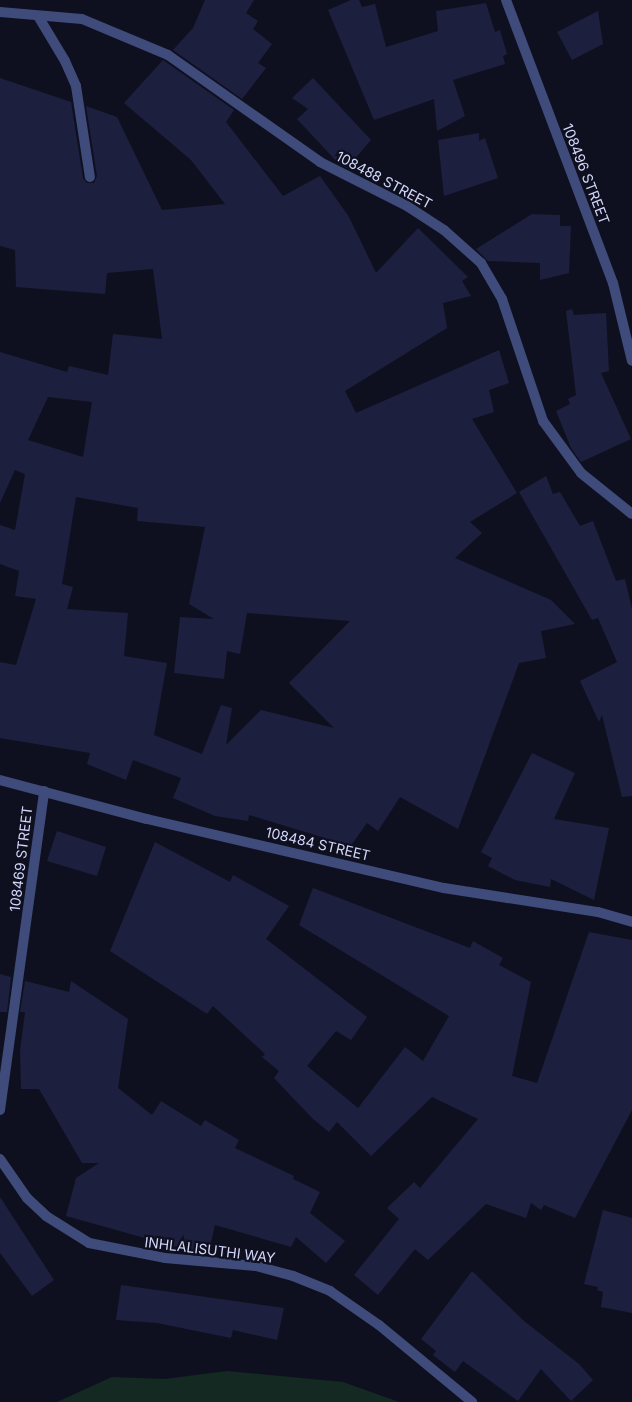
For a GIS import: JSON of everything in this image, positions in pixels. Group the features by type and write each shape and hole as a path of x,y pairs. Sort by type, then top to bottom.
{"street":[{"name":"108496 STREET","path":"506,0 613,283 632,361"},
{"name":"108488 STREET","path":"0,12 82,19 168,55 320,162 407,206 444,230 482,263 502,299 543,421 582,473 632,514"},
{"path":"38,16 66,61 76,86 90,177"},
{"name":"108484 STREET","path":"0,780 147,819 444,888 598,912 632,922"},
{"name":"108469 STREET","path":"0,1110 44,791"},
{"name":"INHLALISUTHI WAY","path":"0,1159 27,1198 46,1216 89,1243 165,1258 256,1266 293,1276 330,1291 379,1324 472,1402"}],"green space":[{"path":"227,1371 343,1382 399,1402 57,1402 112,1377 165,1379"}],"building":[{"path":"205,0 254,0 246,13 258,21 253,29 272,44 258,63 266,68 242,99 173,50 193,28"},
{"path":"351,0 359,0 362,7 375,4 386,47 438,31 436,11 486,3 495,32 500,30 507,54 503,56 505,64 453,80 465,116 437,131 434,99 374,120 328,10"},
{"path":"598,11 603,44 572,60 557,32"},
{"path":"163,60 234,110 226,122 283,196 320,176 349,217 376,273 418,228 468,277 462,281 471,296 443,303 447,328 345,391 356,413 499,350 509,383 489,390 494,412 472,419 517,493 470,522 482,533 455,558 551,600 575,624 541,631 546,658 519,663 458,829 400,797 378,831 367,823 347,851 325,838 249,815 248,821 215,816 173,798 181,778 133,760 126,780 87,764 90,753 0,738 0,662 16,665 36,599 15,596 19,571 0,564 0,525 15,530 25,474 15,470 0,503 0,352 67,372 69,366 108,375 113,334 162,339 153,269 107,273 105,294 16,287 15,250 0,246 0,78 71,102 83,178 87,183 94,183 97,176 86,106 117,117 162,210 225,204 191,160 124,103","holes":["48,397 92,402 83,457 28,440","76,497 138,508 137,521 205,527 189,604 214,619 180,617 174,673 224,679 227,651 240,654 247,613 350,621 289,683 334,728 261,710 226,745 232,708 221,705 202,754 154,735 167,663 124,656 128,613 67,609 73,587 62,584"]},
{"path":"313,78 371,140 347,168 339,164 297,119 308,109 292,98"},
{"path":"479,133 479,141 485,138 498,178 444,196 438,140"},
{"path":"532,214 560,215 560,226 571,226 569,273 540,280 540,263 488,261 476,249"},
{"path":"572,309 574,315 606,313 609,371 601,373 631,439 581,462 571,448 556,411 570,404 568,399 576,395 566,311"},
{"path":"546,476 553,494 560,492 580,526 593,521 616,581 625,579 632,609 632,796 622,797 602,715 599,722 580,681 617,662 598,618 592,620 519,492"},
{"path":"532,753 575,773 554,819 609,828 594,900 551,879 550,887 515,880 488,866 492,858 481,852"},
{"path":"57,831 106,847 97,876 47,861"},
{"path":"155,842 230,882 233,875 289,906 266,939 367,1017 351,1040 336,1031 307,1066 358,1108 405,1047 423,1061 449,1016 299,925 313,888 470,948 473,941 503,958 499,965 531,982 512,1076 537,1083 589,932 632,940 632,1110 575,1218 544,1205 541,1210 531,1203 526,1218 486,1204 428,1260 415,1249 378,1295 354,1275 399,1219 387,1208 414,1182 420,1188 478,1119 432,1097 371,1156 337,1122 329,1132 313,1119 274,1078 279,1071 262,1057 265,1054 213,1006 207,1014 110,951"},
{"path":"0,974 11,977 7,1012 0,1012"},
{"path":"25,981 69,992 71,981 128,1019 118,1088 152,1115 161,1101 201,1126 205,1120 239,1140 235,1148 294,1176 293,1179 320,1192 310,1213 345,1241 326,1263 296,1237 291,1247 215,1225 208,1255 66,1216 76,1178 99,1163 82,1163 39,1089 21,1089 20,1051 25,1012 20,1012"},
{"path":"0,1197 54,1280 32,1296 0,1253"},
{"path":"603,1210 632,1218 632,1313 601,1307 603,1292 597,1290 598,1287 584,1284"},
{"path":"472,1271 524,1321 579,1364 593,1380 571,1401 541,1369 518,1401 463,1361 455,1372 433,1355 436,1351 421,1339"},
{"path":"121,1285 284,1308 277,1340 233,1330 231,1338 157,1323 116,1320"}]}
